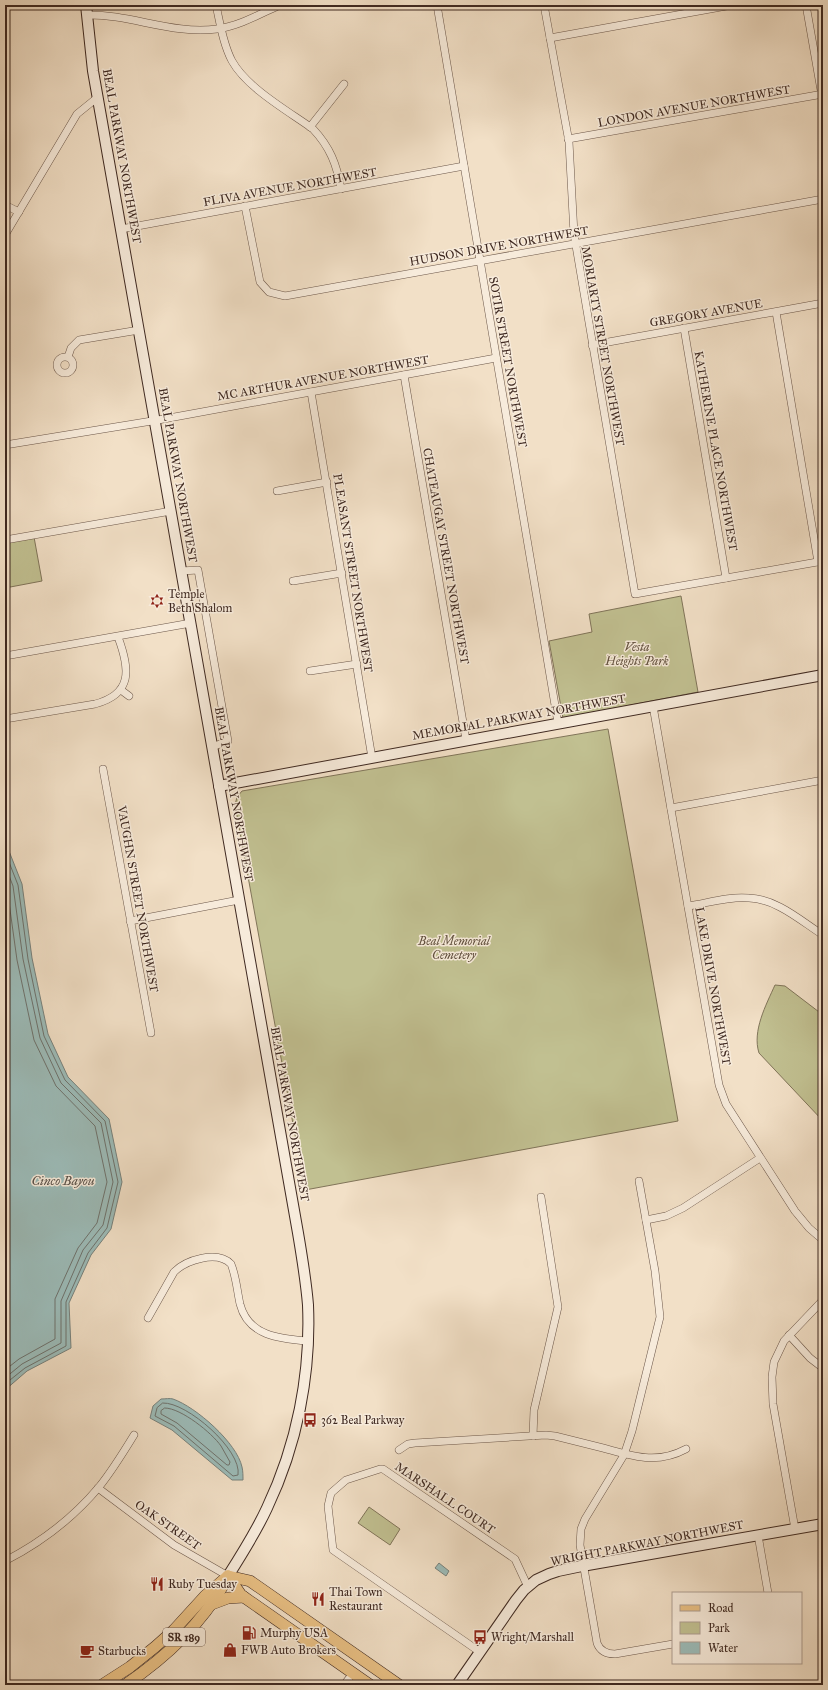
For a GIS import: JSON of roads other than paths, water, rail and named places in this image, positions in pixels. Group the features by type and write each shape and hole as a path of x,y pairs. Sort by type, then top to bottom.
{"main road":[{"name":"BEAL PARKWAY NORTHWEST","path":"87,10 98,97 240,900 304,1270 308,1303 308,1341 298,1418 285,1463 267,1509 249,1544 212,1604 190,1630 169,1651 125,1685"},
{"name":"MEMORIAL PARKWAY NORTHWEST","path":"219,786 823,675"},
{"name":"WRIGHT PARKWAY NORTHWEST","path":"456,1685 516,1600 528,1587 549,1574 582,1566 823,1524"},
{"name":"BEAL PARKWAY NORTHWEST","path":"102,1685 125,1671 174,1630 205,1596 228,1576"},
{"path":"228,1576 241,1595 370,1685"},
{"path":"228,1576 250,1581 399,1685"},
{"path":"212,1604 228,1598 244,1597"},
{"path":"112,1685 117,1682 125,1671"},
{"path":"353,1673 369,1671 387,1677"}],"street":[{"path":"216,5 221,28 231,59 244,77 253,86 310,127 321,137 330,151 338,170 341,189"},
{"path":"87,10 177,28 206,30 221,28 243,21 280,5"},
{"name":"SOTIR STREET NORTHWEST","path":"437,5 558,724"},
{"name":"MORIARTY STREET NORTHWEST","path":"544,5 568,139 575,243 635,594 726,578"},
{"path":"550,38 732,5"},
{"path":"806,5 823,102"},
{"path":"310,127 344,84"},
{"name":"LONDON AVENUE NORTHWEST","path":"568,139 822,94"},
{"path":"5,235 77,114 98,97"},
{"name":"FLIVA AVENUE NORTHWEST","path":"121,229 464,166"},
{"name":"HUDSON DRIVE NORTHWEST","path":"246,206 260,282 269,292 285,296 823,199"},
{"path":"5,205 19,212"},
{"name":"GREGORY AVENUE","path":"592,345 823,303"},
{"path":"726,578 821,561 776,312"},
{"name":"KATHERINE PLACE NORTHWEST","path":"684,328 726,578"},
{"path":"68,357 71,348 79,340 139,330"},
{"name":"MC ARTHUR AVENUE NORTHWEST","path":"5,445 311,392 496,358"},
{"name":"CHATEAUGAY STREET NORTHWEST","path":"404,375 466,740"},
{"name":"PLEASANT STREET NORTHWEST","path":"311,392 372,758"},
{"path":"277,491 327,482"},
{"path":"5,540 171,511"},
{"path":"181,571 198,570 228,741 212,747"},
{"path":"293,581 342,573"},
{"path":"5,656 191,623"},
{"path":"5,719 95,704 112,698 124,685 126,668 123,651 118,637"},
{"path":"310,671 357,664"},
{"path":"121,690 129,696"},
{"name":"LAKE DRIVE NORTHWEST","path":"653,706 719,1085 726,1104 795,1212 809,1228 823,1240"},
{"name":"VAUGHN STREET NORTHWEST","path":"103,769 150,1033"},
{"path":"671,808 823,780"},
{"path":"688,906 730,899 754,898 775,905 823,935"},
{"path":"130,921 240,900"},
{"path":"646,1220 666,1216 683,1208 760,1158"},
{"path":"639,1181 658,1294 660,1318 634,1423 624,1455 585,1519 581,1529 580,1544 582,1566 596,1643 602,1651 606,1654 615,1654 672,1644"},
{"path":"533,1436 534,1410 558,1307 541,1197"},
{"path":"148,1318 174,1272 180,1266 191,1261 216,1257 222,1258 231,1264 243,1312 254,1327 270,1336 308,1341"},
{"path":"795,1529 773,1404 771,1387 774,1362 788,1335 823,1300"},
{"path":"788,1335 810,1358 823,1368"},
{"path":"5,1561 61,1524 98,1488 108,1476 134,1435"},
{"path":"399,1450 408,1444 415,1443 533,1436 555,1436 624,1455 655,1459 673,1456 686,1449"},
{"name":"MARSHALL COURT","path":"480,1652 333,1550 328,1506 331,1493 346,1480 380,1468 383,1469 515,1559 528,1587"},
{"name":"OAK STREET","path":"98,1488 174,1545 228,1576"},
{"path":"758,1535 768,1592"},
{"path":"344,1685 353,1673"}],"water":[{"name":"Cinco Bayou","path":"5,841 22,884 32,958 48,1034 68,1077 109,1119 122,1182 111,1229 91,1255 69,1303 71,1348 27,1371 5,1390"},
{"path":"161,1399 172,1399 182,1403 214,1427 224,1437 239,1458 243,1480 232,1480 172,1430 150,1418 153,1406"},
{"path":"439,1563 449,1571 446,1576 435,1568"}],"place":[{"name":"Temple Beth Shalom","path":"157,601"},
{"name":"362 Beal Parkway","path":"310,1420"},
{"name":"Ruby Tuesday","path":"157,1584"},
{"name":"Thai Town Restaurant","path":"318,1599"},
{"name":"Murphy USA","path":"249,1633"},
{"name":"Wright/Marshall","path":"480,1637"},
{"name":"FWB Auto Brokers","path":"230,1650"},
{"name":"Starbucks","path":"87,1651"}],"park label":[{"name":"Vesta Heights Park","path":"637,654"},
{"name":"Beal Memorial Cemetery","path":"454,948"}]}
